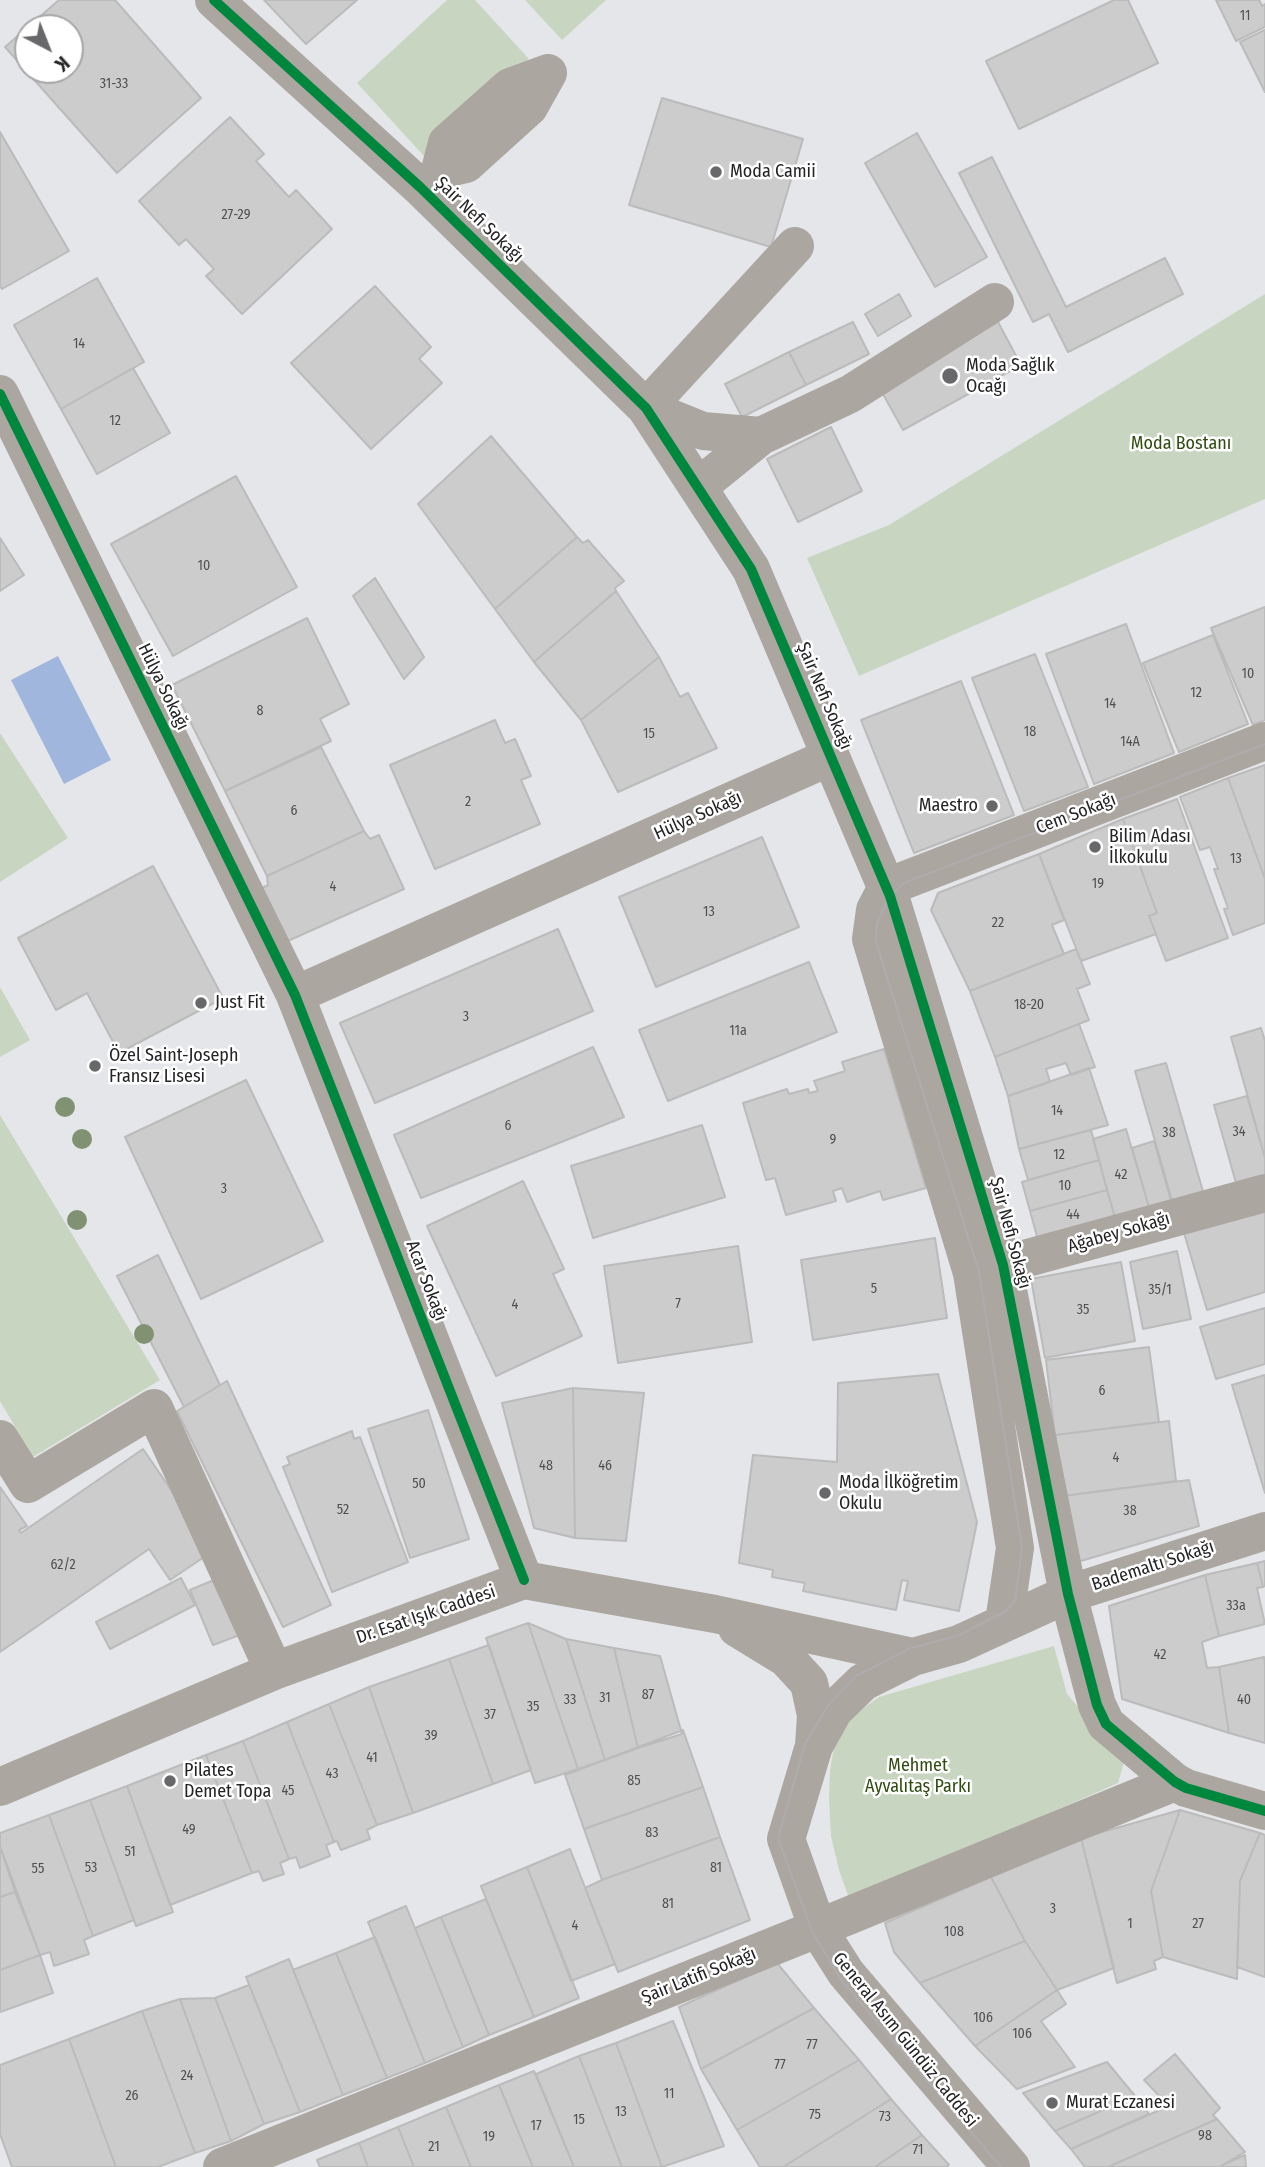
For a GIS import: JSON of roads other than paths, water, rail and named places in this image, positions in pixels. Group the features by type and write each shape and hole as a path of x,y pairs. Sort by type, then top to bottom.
{"street":[{"name":"Şair Nefi Sokağı","path":"214,0 420,187 646,408 751,569 887,887 988,1269 1068,1594"},
{"path":"761,436 703,431 646,408 795,246"},
{"path":"698,487 761,436 850,394 995,302"},
{"name":"Hülya Sokağı","path":"0,394 295,995 830,757"},
{"name":"Cem Sokağı","path":"887,887 1265,741"},
{"name":"Acar Sokağı","path":"295,995 524,1580"},
{"name":"Ağabey Sokağı","path":"988,1269 1265,1193"},
{"name":"Şair Nefi Sokağı","path":"988,1269 1015,1548 1004,1622"},
{"path":"0,1439 28,1484 154,1408 274,1671"},
{"name":"Bademaltı Sokağı","path":"1004,1622 1068,1594 1265,1531"},
{"path":"524,1580 715,1614 913,1657"},
{"name":"Dr. Esat Işık Caddesi","path":"0,1787 274,1671 524,1580"},
{"path":"1068,1594 1097,1705 1106,1724 1175,1782 1186,1788 1265,1811"},
{"name":"General Asım Gündüz Caddesi","path":"715,1614 786,1658 809,1684 816,1715 814,1746"},
{"name":"General Asım Gündüz Caddesi","path":"1004,1622 958,1644 913,1657 863,1682 834,1710 814,1746 786,1839 818,1928 846,1973 1011,2167"},
{"name":"Şair Latifi Sokağı","path":"222,2167 1175,1782"}],"water":[{"path":"58,656 111,760 64,784 11,680"}],"tram line":[{"path":"1001,2167 842,1981 812,1931 778,1838 805,1744 829,1704 856,1676 911,1648 957,1636 1006,1611 1015,1601 1022,1548 979,1272 876,942 877,923 888,899 901,885 909,881 1265,744"}],"place":[{"name":"Moda Camii","path":"716,172"},
{"name":"Moda Sağlık Ocağı","path":"950,376"},
{"name":"Maestro","path":"992,806"},
{"name":"Bilim Adası İlkokulu","path":"1095,847"},
{"name":"Just Fit","path":"201,1003"},
{"name":"Özel Saint-Joseph Fransız Lisesi","path":"95,1066"},
{"name":"Moda İlköğretim Okulu","path":"825,1493"},
{"name":"Pilates Demet Topa","path":"170,1781"},
{"name":"Murat Eczanesi","path":"1052,2103"}],"park label":[{"name":"Moda Bostanı","path":"1181,444"},
{"name":"Mehmet Ayvalıtaş Parkı","path":"918,1776"}]}
